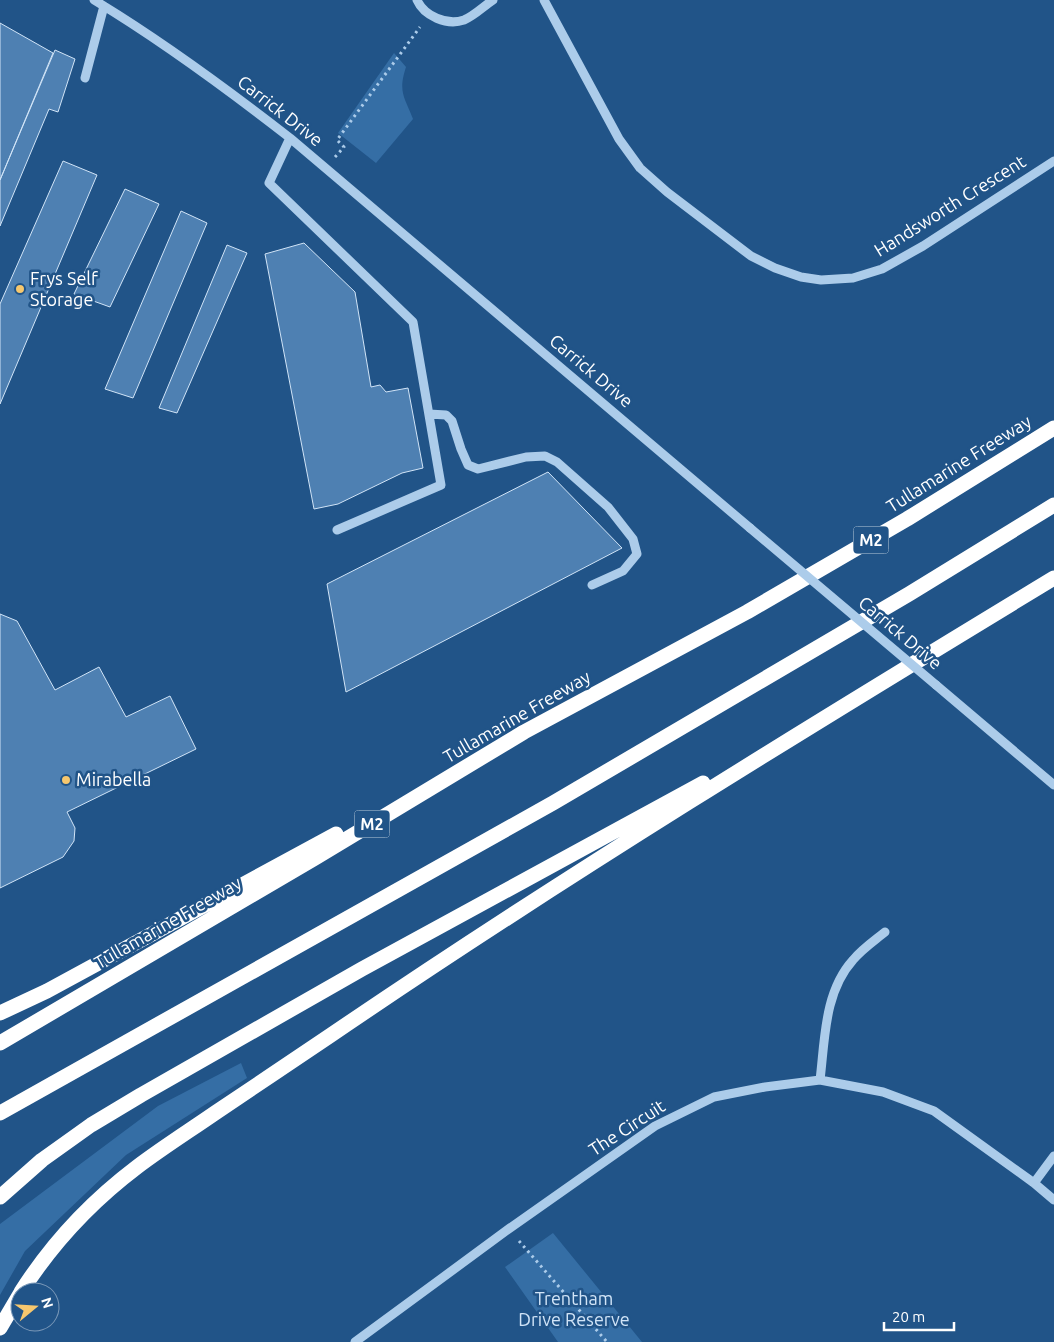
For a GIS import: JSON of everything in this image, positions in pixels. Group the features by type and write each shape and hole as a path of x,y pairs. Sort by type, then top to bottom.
{"highway":[{"name":"Tullamarine Freeway","path":"0,1042 316,858 524,732 755,607 907,518 1054,428"},
{"path":"0,1112 553,803 909,594 1054,505"},
{"path":"28,1282 98,1199 136,1168 432,966 829,714 1054,578"},
{"path":"0,1197 42,1160 90,1125 362,969 829,714"},
{"path":"0,1013 55,986 524,732"},
{"path":"0,1328 10,1310"}],"street":[{"name":"Carrick Drive","path":"94,0 140,29 228,90 326,167 1054,785"},
{"path":"416,0 429,14 441,20 450,21 464,20 493,0"},
{"name":"Handsworth Crescent","path":"544,0 619,139 640,168 667,192 751,256 775,268 821,280 853,278 882,269 923,246 1054,161"},
{"path":"85,78 104,6"},
{"path":"290,138 268,183 413,322 441,485 337,530"},
{"path":"429,414 446,415 452,421 468,465 478,469 526,457 545,456 557,462 608,507 633,539 637,554 623,571 592,584"},
{"path":"820,1080 827,1017 837,984 852,960 884,932"},
{"name":"The Circuit","path":"355,1342 510,1228 655,1126 714,1097 765,1087 820,1080 883,1092 934,1111 1034,1183 1054,1200"},
{"path":"1034,1183 1054,1156"}],"path":[{"path":"326,167 344,146 337,140 429,14"},
{"path":"510,1228 524,1248 607,1342"}],"green space":[{"path":"394,53 406,67 402,88 413,119 376,163 338,133"},
{"path":"241,1063 247,1078 126,1155 25,1251 0,1295 0,1224 158,1106"},
{"name":"Trentham Drive Reserve","path":"553,1233 642,1342 558,1342 505,1267"}],"building":[{"path":"0,23 53,53 0,180"},
{"path":"55,50 75,59 58,112 49,109 0,226 0,180"},
{"path":"63,161 97,175 0,404 0,304"},
{"path":"125,189 159,204 110,307 74,294"},
{"path":"181,211 207,223 133,398 105,389"},
{"path":"304,243 355,292 371,387 380,385 386,392 408,388 423,468 402,473 338,504 314,509 265,254"},
{"path":"227,245 247,253 177,413 159,408"},
{"path":"548,472 622,548 346,692 327,584"},
{"name":"Mirabella","path":"0,614 17,621 55,690 99,667 126,717 170,696 196,749 67,812 75,828 74,841 63,857 0,888"}],"place":[{"name":"Frys Self Storage","path":"20,289"},
{"name":"Mirabella","path":"66,780"}]}
